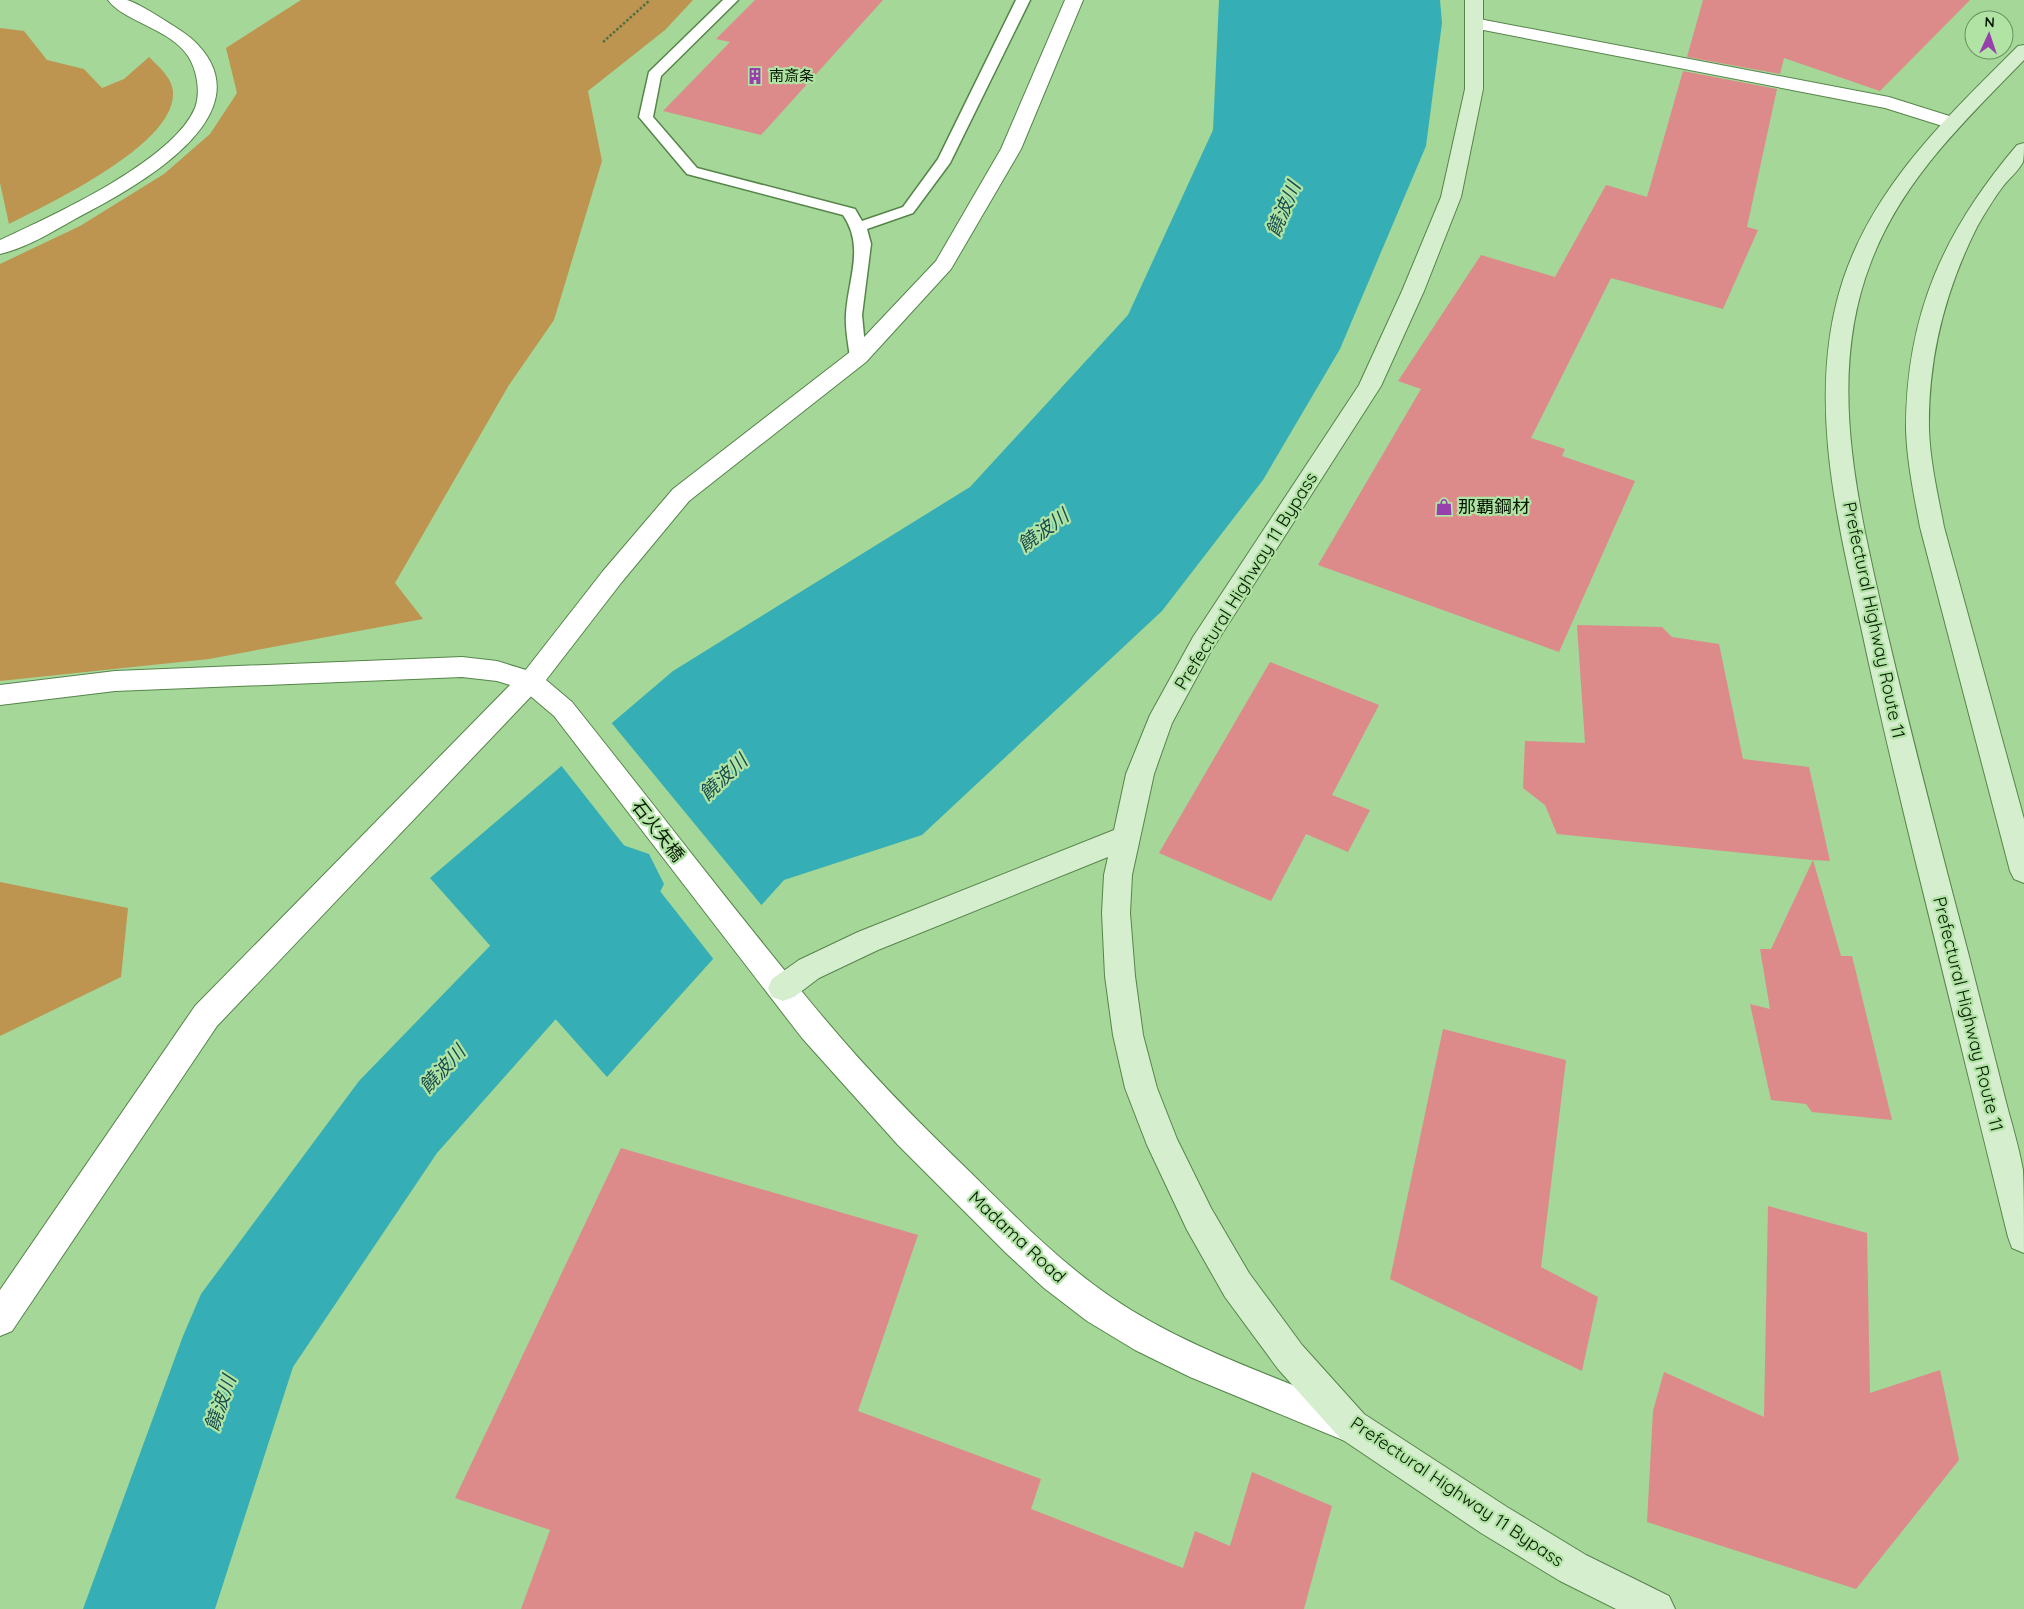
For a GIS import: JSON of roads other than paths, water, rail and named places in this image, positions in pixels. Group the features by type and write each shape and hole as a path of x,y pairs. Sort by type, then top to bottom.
{"main road":[{"name":"Prefectural Highway 11 Bypass","path":"1474,12 1474,89 1450,197 1413,291 1370,386 1202,644 1159,722 1140,774 1118,875 1116,913 1120,976 1128,1035 1141,1088 1178,1178 1198,1219 1237,1285 1290,1357 1352,1426 1486,1515 1573,1568 1656,1609"},
{"name":"Prefectural Highway Route 11","path":"2024,50 1952,123 1919,161 1876,227 1848,297 1841,336 1836,387 1839,445 1876,644 2024,1237"},
{"path":"2024,149 1976,209 1955,247 1940,284 1926,328 1920,372 1918,424 1922,474 1932,527 2016,812 2024,871"},
{"path":"782,988 809,969 868,941 1126,838"}],"street":[{"path":"0,248 99,199 134,177 184,138 196,123 204,108 206,80 199,62 188,45 177,34 133,12 117,0"},
{"path":"0,1319 206,1016 530,681 558,648 612,577 681,495 858,357 944,264 1011,148 1074,0"},
{"path":"1474,12 1889,102 1952,123"},
{"path":"0,695 115,681 452,668 497,671 530,681"},
{"name":"石火矢橋","path":"530,681 563,709 754,952"},
{"name":"Madama Road","path":"754,952 813,1028 909,1134 1018,1242 1056,1276 1099,1309 1148,1338 1202,1365 1352,1426"}],"lane":[{"path":"731,0 654,76 646,117 692,171 850,212 859,228 863,244 854,315 858,357"},
{"path":"859,228 908,210 945,160 1023,0"}],"water":[{"path":"1219,0 1440,0 1442,23 1426,146 1340,349 1263,480 1162,611 922,835 784,880 607,1077 430,878 673,671 970,487 1128,315 1213,130"}],"waterway":[{"name":"饒波川","path":"149,1609 243,1336 398,1117 614,884"}],"place":[{"name":"南斎条","path":"755,76"},
{"name":"那覇鋼材","path":"1444,507"}]}
